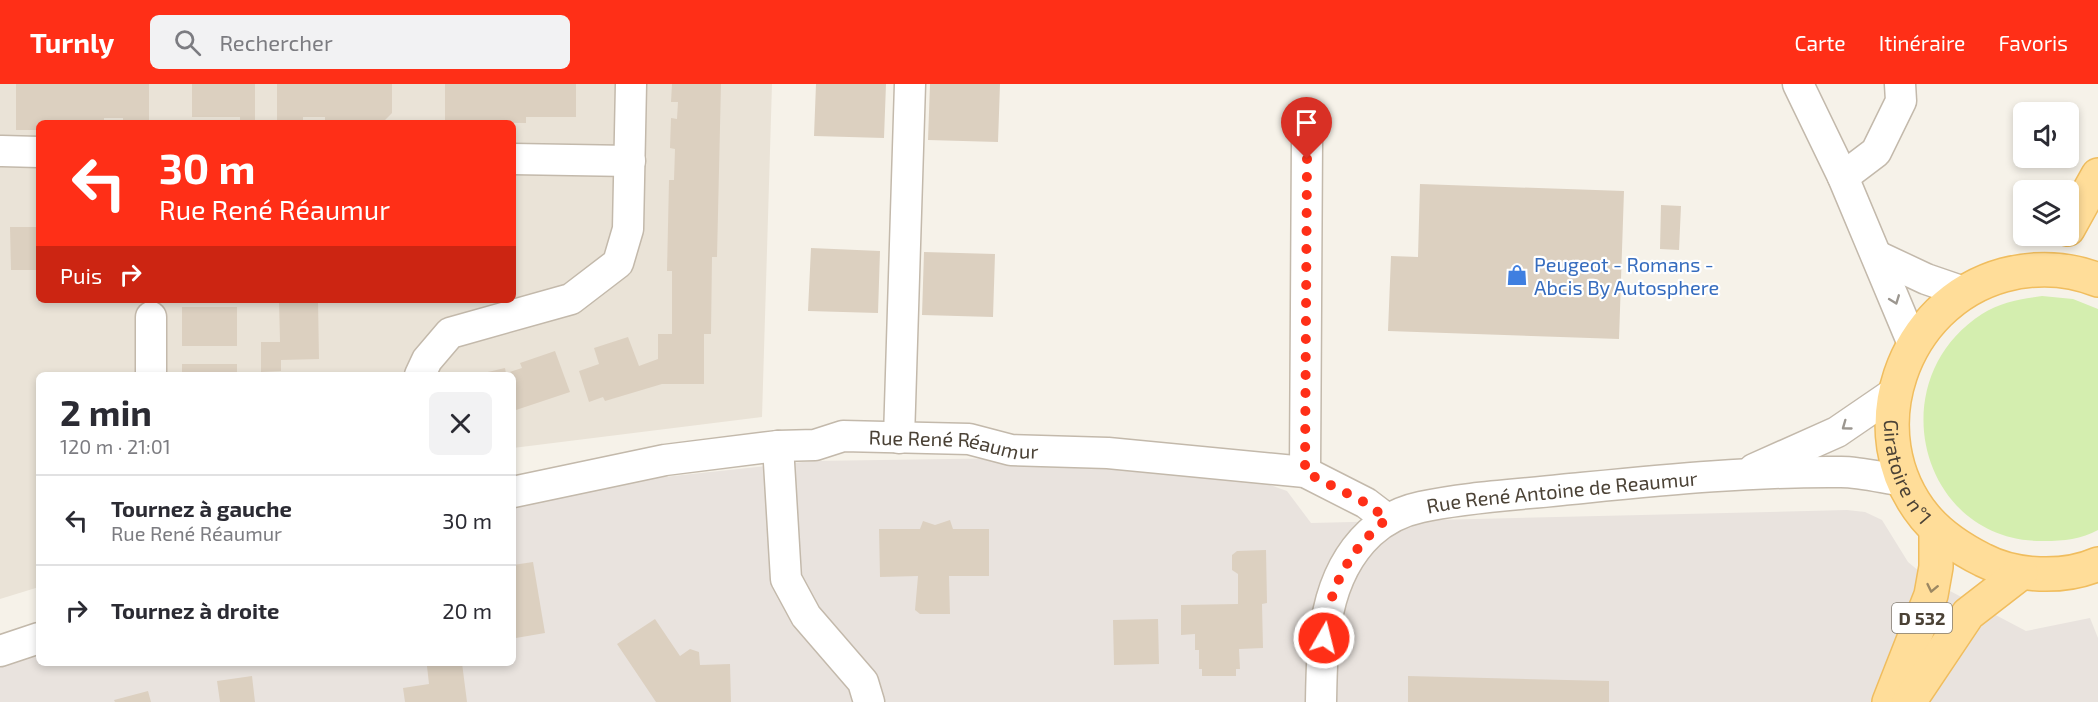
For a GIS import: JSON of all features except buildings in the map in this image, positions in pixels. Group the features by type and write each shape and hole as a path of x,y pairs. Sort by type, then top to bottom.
{"main road":[{"path":"2079,209 2098,175"},
{"path":"2050,269 2060,246"},
{"name":"Giratoire n°1","path":"2096,567 2058,574 2021,573 1962,550 1936,530 1913,500 1904,481 1893,440 1894,393 1913,344 1927,324 1964,292 1991,279 2020,271 2050,269 2085,274 2098,280"},
{"name":"D 532","path":"1889,702 1931,595 1936,567 1936,530"},
{"name":"D 532","path":"1909,702 1968,614 2021,573"}],"street":[{"path":"421,372 427,360 450,333 571,299 618,263 628,229 631,84"},
{"path":"899,438 909,84"},
{"path":"1798,84 1843,177 1913,344"},
{"path":"1843,177 1876,152 1901,101 1900,84"},
{"path":"1305,472 1307,140"},
{"path":"2,151 36,152"},
{"path":"516,159 630,161"},
{"path":"1877,256 1926,279 1964,292"},
{"path":"151,317 151,372"},
{"name":"Rue René Antoine de Reaumur","path":"1740,475 1837,432 1894,393"},
{"name":"Rue René Réaumur","path":"516,491 665,460 778,446 815,445 843,436 969,439 1011,450 1108,453 1305,472 1366,503 1387,519"},
{"path":"778,446 786,579 806,616 863,682 869,702"},
{"name":"Rue René Antoine de Reaumur","path":"1387,519 1419,507 1454,501 1657,480 1843,472 1904,481"},
{"path":"1321,702 1326,619 1333,590 1348,559 1368,534 1387,519"},
{"path":"0,651 36,639"}],"shaded area":[{"path":"0,84 772,84 762,417 516,448 516,372 36,372 36,588 0,599"},
{"path":"1020,458 1236,473 1287,491 1311,523 1847,510 1865,512 1882,520 1908,562 1931,581 2026,631 2090,618 2098,638 2098,702 0,702 0,659 36,647 36,666 516,666 516,496 552,489 812,461"}],"green space":[{"path":"2042,296 2073,299 2098,309 2098,530 2059,541 2002,535 1968,516 1943,488 1928,454 1924,416 1931,378 1950,343 1989,310 2011,302"}],"place":[{"name":"Peugeot - Romans - Abcis By Autosphere","path":"1517,275"}],"route":[{"path":"1307,159 1305,472 1366,503 1387,519 1368,534 1348,559 1333,590 1324,638"}]}
